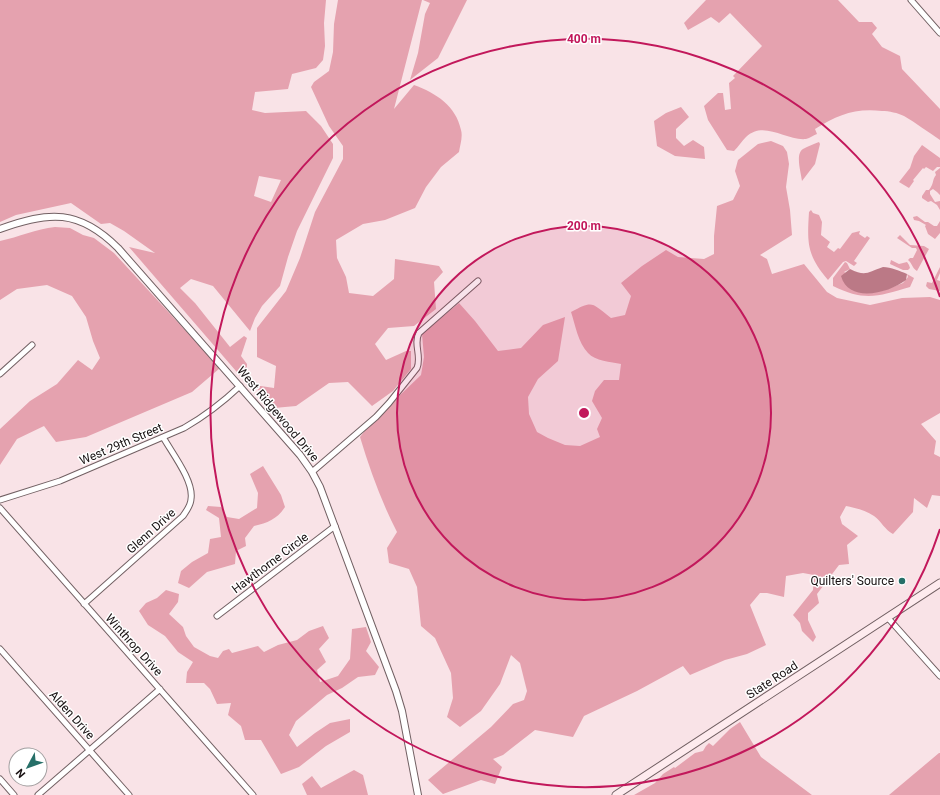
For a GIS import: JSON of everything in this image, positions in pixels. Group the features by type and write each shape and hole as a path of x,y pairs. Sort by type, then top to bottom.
{"main road":[{"name":"State Road","path":"616,795 940,583"}],"street":[{"path":"911,0 940,33"},
{"name":"West Ridgewood Drive","path":"0,229 33,218 50,216 67,217 95,228 103,234 118,248 300,455 320,487 396,691 404,720 418,795"},
{"path":"312,472 376,417 389,403 417,368 419,363 416,340 419,333 478,280"},
{"path":"0,374 32,345"},
{"name":"West 29th Street","path":"0,500 60,481 184,428 203,417 240,386"},
{"name":"Glenn Drive","path":"84,604 184,516 188,508 192,498 191,488 185,474 163,437"},
{"name":"Winthrop Drive","path":"0,508 253,795"},
{"name":"Hawthorne Circle","path":"217,616 335,526"},
{"path":"888,618 940,676"},
{"name":"Alden Drive","path":"0,649 129,795"},
{"path":"38,795 160,689"},
{"path":"0,779 14,795"}],"shaded area":[{"path":"0,0 326,0 324,23 325,46 323,60 316,68 292,74 288,89 255,92 252,110 265,113 306,111 321,126 333,144 333,158 297,231 280,286 262,306 250,331 213,286 191,279 180,288 195,303 230,347 244,336 247,338 241,356 247,364 247,375 242,378 129,247 155,253 124,231 110,223 101,224 71,203 16,215 0,222","holes":["259,176 281,180 271,202 254,196"]},
{"path":"338,0 422,0 394,109 414,85 422,88 437,96 450,107 455,114 462,135 459,152 441,167 426,187 415,208 385,220 363,224 336,240 337,258 346,277 349,293 373,296 394,279 395,259 439,266 443,272 434,282 436,309 414,326 388,328 375,344 386,360 406,351 411,351 411,369 393,391 372,406 348,382 329,383 296,406 274,408 254,385 274,388 276,366 257,357 257,328 286,291 300,258 315,212 343,159 343,146 329,126 311,87 314,82 329,71 333,52 334,24"},
{"path":"423,0 467,0 438,58 410,80 418,53 425,14 430,3"},
{"path":"706,0 838,0 859,22 872,22 877,28 872,34 882,47 900,56 902,69 940,109 940,140 902,115 888,111 872,110 839,116 815,129 817,134 806,139 798,139 775,132 760,130 753,132 746,137 734,151 727,150 708,120 704,106 718,93 723,93 725,110 731,109 729,83 735,78 733,76 762,46 730,13 719,23 711,17 688,30 684,23"},
{"path":"681,107 689,117 676,129 676,138 684,146 693,140 704,147 705,159 675,156 657,146 654,121 666,113"},
{"path":"771,141 783,146 787,152 789,164 786,187 792,235 760,255 767,259 772,274 804,264 827,292 837,298 870,305 902,298 930,297 940,300 940,413 921,424 936,441 934,454 940,457 940,496 932,495 927,508 914,498 913,512 893,534 871,514 846,506 840,517 842,524 858,536 847,545 849,564 839,565 817,594 819,603 808,613 808,620 816,637 813,642 802,631 800,623 793,615 813,590 814,575 803,573 786,576 784,597 760,593 750,605 766,645 747,654 725,660 690,675 683,666 637,691 584,716 573,737 535,730 503,755 493,759 502,767 495,784 481,780 443,794 428,780 491,727 513,704 524,700 527,691 520,663 511,655 500,684 481,711 460,727 447,717 453,698 451,673 435,638 421,626 417,587 409,569 389,563 387,548 397,532 376,485 360,437 371,423 421,375 424,357 422,334 459,303 498,351 521,348 543,325 565,317 558,361 538,379 528,397 529,414 537,432 565,445 580,446 600,437 597,429 602,418 592,401 595,391 604,380 619,380 621,364 595,358 588,353 579,339 571,312 584,306 592,305 596,306 611,318 625,315 631,296 621,283 642,266 666,250 678,257 704,259 714,254 717,206 733,200 740,186 735,171 738,160 758,144"},
{"path":"819,142 820,144 815,164 802,181 799,155 803,149"},
{"path":"922,145 940,158 940,167 937,167 933,171 926,167 924,169 923,168 913,180 914,181 909,188 899,182 910,168 914,156"},
{"path":"940,168 940,195 933,189 930,191 930,194 935,202 940,201 940,210 937,205 931,201 928,202 922,198 922,196 926,190 931,188 936,175 935,172"},
{"path":"811,210 813,213 819,215 822,222 821,235 830,242 827,247 834,252 838,248 840,249 852,233 860,231 859,234 865,238 867,236 870,238 854,261 857,263 854,266 846,261 843,262 828,280 816,263 810,249 808,223 809,212"},
{"path":"917,216 934,226 937,226 940,221 940,233 935,239 928,234 926,225 914,220 913,217"},
{"path":"55,227 70,228 83,235 94,238 114,253 220,368 192,392 86,437 56,442 44,426 17,439 0,465 0,429 30,401 57,384 78,360 92,370 100,358 86,317 72,296 47,285 17,289 0,300 0,241 41,229"},
{"path":"900,235 910,245 924,246 929,249 917,271 908,260 913,258 917,250 916,248 912,248 897,238"},
{"path":"891,260 899,264 907,262 910,268 908,270 903,270 890,264"},
{"path":"845,262 850,269 844,272 882,291 903,283 908,277 907,274 914,278 910,287 889,293 872,296 854,294 833,286 833,278"},
{"path":"883,267 892,268 907,274 906,280 899,285 880,292 861,293 852,290 845,285 841,276 850,269 860,273 867,273"},
{"path":"940,267 940,273 937,280 940,281 940,291 929,289 926,286 927,282 932,283"},
{"path":"263,466 281,495 285,507 279,515 272,520 254,526 245,538 246,546 236,551 235,564 207,572 189,588 178,583 181,571 192,562 208,553 210,539 221,537 219,518 206,510 208,506 221,507 227,517 239,519 257,508 258,493 250,474"},
{"path":"166,590 179,594 178,602 169,614 183,627 186,636 194,647 210,656 218,658 223,651 229,649 232,653 258,646 264,652 278,645 297,640 309,631 323,626 329,638 319,649 326,662 317,670 320,682 338,676 350,659 352,629 366,627 371,642 366,651 379,667 375,675 358,677 342,688 327,695 296,721 289,735 297,747 330,723 350,719 350,732 326,746 299,767 281,774 261,740 245,740 241,726 228,715 231,703 217,704 210,689 204,683 186,683 187,672 193,662 178,652 165,636 148,625 139,611 146,603 157,598"},
{"path":"740,722 761,757 812,795 634,795 655,783 663,774 674,767 675,768 695,753 703,751 709,743 713,746 730,729"},
{"path":"939,753 940,795 889,795"},
{"path":"354,770 363,775 368,795 307,795 302,784 312,776 321,788"}],"place":[{"name":"Quilters' Source","path":"902,581"}]}
